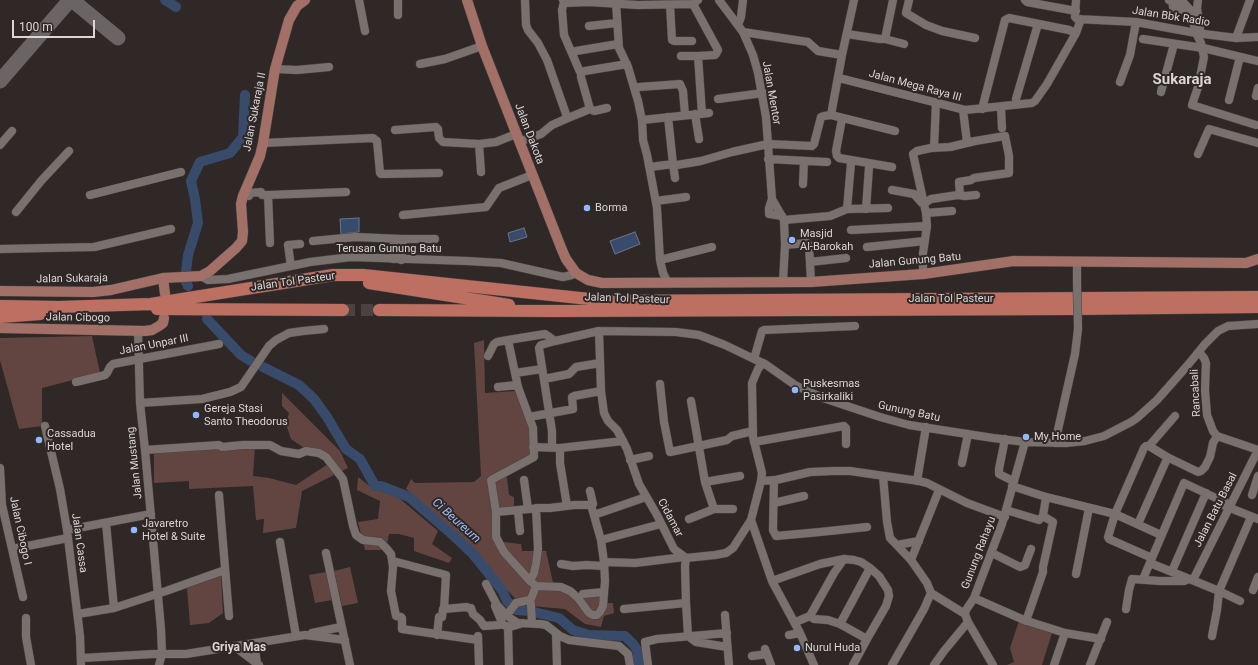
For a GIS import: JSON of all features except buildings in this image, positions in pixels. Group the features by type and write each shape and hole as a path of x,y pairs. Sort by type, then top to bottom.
{"highway":[{"name":"Jalan Tol Pasteur","path":"0,306 59,307 151,304 333,275 363,275 608,301 1258,297"},
{"path":"159,315 327,281 347,281 553,311"},
{"name":"Jalan Tol Pasteur","path":"379,310 553,311 1258,307"},
{"name":"Jalan Tol Pasteur","path":"0,313 159,315 343,310"},
{"path":"0,318 40,314"}],"main road":[{"name":"Jalan Sukaraja II","path":"199,275 210,271 242,241 243,232 241,204 246,196 260,156 275,69 289,20 297,6 305,0"},
{"name":"Jalan Dakota","path":"467,0 482,46 532,175 566,259 576,273"},
{"name":"Jalan Gunung Batu","path":"576,273 581,277 595,282 811,282 923,274 1014,262 1246,263 1258,259"},
{"name":"Jalan Sukaraja","path":"0,291 164,288 177,276 199,275"},
{"name":"Jalan Cibogo","path":"0,328 145,331 156,329 160,323 159,315"}],"street":[{"path":"359,0 365,31"},
{"path":"398,0 398,14"},
{"path":"525,0 526,25 547,60 566,114"},
{"name":"Jalan Mentor","path":"719,0 741,28 753,55 762,93 766,117 772,199 783,218 785,245 783,282"},
{"path":"743,0 741,28 808,42 818,51 842,56"},
{"path":"831,115 854,0"},
{"path":"885,39 893,0"},
{"path":"906,13 909,0"},
{"path":"1025,0 1027,2 1076,11"},
{"path":"1076,0 1075,17 1081,19"},
{"path":"1190,10 1173,7 1170,0 1183,1 1190,10 1193,11 1203,48 1204,57 1198,87 1192,105 1256,125"},
{"path":"1198,0 1198,33"},
{"path":"1236,38 1250,0"},
{"path":"590,109 582,72 564,35 562,10 565,2 590,1 638,5 696,2 718,50 716,54 681,56"},
{"path":"613,2 617,23 618,44 627,64 642,120 643,140 650,167 659,224 660,260 663,273 668,283"},
{"path":"670,4 672,40 692,41"},
{"path":"891,10 906,13 926,25 942,31 975,38"},
{"path":"982,109 1004,22 1009,18 1069,30 1076,33"},
{"name":"Jalan Bbk Radio","path":"1081,19 1136,22 1236,38 1258,37"},
{"name":"Jalan Mega Raya III","path":"838,78 963,110 1001,107 1034,102 1076,33 1081,19"},
{"path":"1120,82 1130,55 1136,22"},
{"path":"590,26 617,23"},
{"path":"1016,99 1038,24"},
{"path":"847,34 885,39 904,44"},
{"path":"1143,39 1203,48 1258,62"},
{"path":"576,51 618,44"},
{"path":"1161,92 1174,44"},
{"path":"420,64 445,59 482,46"},
{"path":"698,56 702,114 699,140"},
{"path":"1229,100 1240,57"},
{"path":"582,72 627,64"},
{"path":"275,69 297,70 329,67"},
{"path":"639,87 680,84 683,91 685,115"},
{"path":"718,99 762,93"},
{"path":"934,148 936,102"},
{"path":"1001,107 1002,128"},
{"path":"395,130 436,127 438,129 439,138 443,142 479,144 541,134 552,125 590,109 594,111 607,108"},
{"path":"963,110 968,142"},
{"path":"642,120 702,114"},
{"path":"650,167 701,161 768,144 813,145 821,117 824,116 831,115 842,119 895,131"},
{"path":"668,117 675,178"},
{"path":"842,119 836,151 839,158 892,167"},
{"path":"1198,154 1209,130 1258,143"},
{"path":"0,145 12,131"},
{"path":"923,274 923,253 927,226 926,213 925,203 912,154 917,151 1005,136 1009,156 1010,171 1008,174 974,178 959,182 960,195"},
{"path":"263,143 373,138 377,141 381,174 439,173"},
{"path":"479,144 481,172"},
{"path":"16,212 41,181 69,151"},
{"path":"768,159 827,162"},
{"path":"803,184 804,161"},
{"path":"847,209 851,163"},
{"path":"866,209 869,167"},
{"path":"90,195 181,172"},
{"path":"403,215 486,207 499,188 532,175"},
{"path":"892,190 914,194 922,203 925,203"},
{"path":"246,196 250,193 261,192 265,195 346,192"},
{"path":"265,195 270,243"},
{"path":"925,203 931,199 960,195 976,195"},
{"path":"656,201 686,197"},
{"path":"783,218 828,216 847,209 888,208"},
{"path":"926,213 952,212"},
{"path":"851,230 927,226"},
{"path":"0,249 94,247 171,229"},
{"path":"313,241 355,237 434,239"},
{"path":"394,239 397,260"},
{"path":"397,260 403,239"},
{"path":"867,247 925,241"},
{"path":"785,245 808,243 811,282"},
{"path":"292,266 288,245 300,244"},
{"path":"660,260 712,247"},
{"name":"Terusan Gunung Batu","path":"199,275 228,279 292,266 344,258 446,260 501,263 563,277 576,273"},
{"path":"810,262 846,258"},
{"path":"1055,443 1075,354 1078,329 1077,262"},
{"name":"Gunung Batu","path":"555,341 599,331 676,332 699,335 726,345 765,364 795,385 826,399 880,417 968,434 1025,442 1055,443 1085,441 1104,436 1138,418 1157,400 1209,339 1218,331 1224,328 1258,324"},
{"path":"754,359 763,331 855,326"},
{"path":"140,402 202,399 230,392 241,387 269,346 276,340 289,333 303,330 324,330"},
{"name":"Jalan Mustang","path":"138,331 140,402 151,514 162,654 160,665"},
{"name":"Cidamar","path":"599,331 601,391 605,416 623,441 639,484 674,549 685,558"},
{"path":"488,356 494,344 508,340 545,334 555,341"},
{"path":"508,340 517,385 522,402 533,428 534,457 491,480 496,512 496,537 504,552 533,584 561,587 574,593 589,613 593,615 600,612 603,606 604,564 601,540 591,505 593,504 590,491"},
{"path":"555,341 542,345 539,348 548,413 568,506"},
{"name":"Jalan Unpar III","path":"76,382 106,375 113,364 219,344"},
{"name":"Rancabali","path":"1199,352 1206,363 1205,390 1207,415 1209,424 1217,436"},
{"path":"544,379 569,374 576,367 600,363"},
{"path":"561,564 573,566 634,563 715,556 734,548 751,520 761,481 762,473 753,437 751,398 753,378 761,365 765,364"},
{"path":"515,373 542,369"},
{"path":"660,384 664,422 670,452 727,440 734,441 753,437 844,426 846,428 846,444"},
{"path":"498,387 517,385"},
{"path":"529,417 572,409 572,397 601,391"},
{"path":"691,400 705,482 714,509"},
{"path":"1175,416 1149,446 1144,448 1115,514 1109,539 1172,571 1219,590 1240,601"},
{"name":"Jalan Cassa","path":"45,426 60,489 68,534 78,614 82,662"},
{"path":"917,480 926,427"},
{"path":"962,463 968,434"},
{"path":"1149,446 1167,457 1194,470 1200,471 1205,467 1210,457 1213,443 1217,436 1258,450"},
{"path":"1005,439 999,474 1013,483 1046,497 1115,514 1161,535"},
{"path":"533,446 556,448 623,441"},
{"name":"Gunung Rahayu","path":"934,665 966,618 966,610 974,598 983,570 992,553 1025,442"},
{"path":"145,450 219,445 222,447 243,445 270,446 281,451 299,454 306,451 319,453 326,458 343,479 356,535 363,540 380,542 387,549 393,561 393,601 396,616 402,618 402,629 478,638 479,665"},
{"name":"Jalan Batu Basal","path":"1191,579 1231,506 1258,450"},
{"path":"630,460 649,456"},
{"path":"1138,524 1166,461"},
{"name":"Jalan Cibogo I","path":"0,468 1,505 23,597"},
{"path":"761,481 774,480 810,472 833,470 917,480 927,483 966,502 1035,520 1039,520 1043,516 1046,497"},
{"path":"705,482 740,476"},
{"path":"883,476 890,538 911,560 927,583 931,592 966,618 992,664"},
{"path":"1252,495 1258,476"},
{"path":"510,611 516,603 529,600 531,598 538,549 532,509 524,480"},
{"path":"774,480 773,530 776,536 867,526"},
{"path":"1143,579 1183,486 1231,506 1254,518 1219,590 1212,636"},
{"path":"911,560 939,490"},
{"path":"219,495 229,616"},
{"path":"1172,571 1206,495"},
{"path":"774,503 804,496"},
{"path":"594,515 616,509 619,506 646,497"},
{"path":"496,512 591,505"},
{"path":"1076,574 1089,508"},
{"path":"689,519 714,509 733,510"},
{"path":"518,510 520,532"},
{"path":"12,549 106,523 151,514"},
{"path":"1026,621 1043,572 1053,522 1043,516"},
{"path":"751,520 772,581 800,633 814,665"},
{"path":"106,523 114,608"},
{"path":"601,540 661,524"},
{"path":"897,545 919,540"},
{"path":"280,542 296,636"},
{"path":"992,553 1020,567 1025,565 1031,549"},
{"path":"326,553 350,665"},
{"path":"685,558 688,636 696,642 727,647"},
{"path":"772,581 827,562 844,559 861,562 879,576 890,593 886,606 854,665"},
{"path":"798,621 811,613 834,573 844,559"},
{"path":"393,561 446,575 444,609 442,617 439,617 437,634"},
{"path":"827,562 832,567 834,573"},
{"path":"840,624 870,568"},
{"path":"78,614 114,608 225,570"},
{"path":"1253,590 1258,577"},
{"path":"1126,609 1132,579 1184,581 1191,579"},
{"path":"486,584 500,622 504,626 509,665"},
{"path":"583,594 604,592"},
{"path":"892,665 924,609 931,592"},
{"path":"492,598 502,613 518,622 546,625 556,634 575,641 620,646 628,654 630,665"},
{"path":"974,598 1026,621 1065,634 1101,639"},
{"path":"624,609 686,603"},
{"path":"529,622 531,604"},
{"path":"444,609 471,608 473,614 484,626 504,626 529,622"},
{"path":"811,613 814,619 828,620 840,624 867,639"},
{"path":"725,615 729,665"},
{"path":"26,618 26,637 31,665"},
{"path":"1090,665 1107,622"},
{"path":"82,662 162,654 186,654 305,635 342,627"},
{"path":"648,665 645,642 657,639 726,633"},
{"path":"789,635 800,633"},
{"path":"556,634 557,665"},
{"path":"1054,665 1065,634"},
{"path":"305,635 344,640"},
{"path":"254,643 258,664"},
{"path":"234,646 258,664"},
{"path":"752,656 766,651 772,665"}],"shaded area":[{"path":"92,336 100,373 42,388 42,426 19,429 0,360 0,338"},
{"path":"484,340 485,393 516,391 531,429 533,457 506,470 509,495 514,497 514,508 498,509 495,541 521,544 522,551 546,551 554,587 574,596 601,594 601,603 613,603 614,613 604,616 601,627 585,624 565,609 521,605 465,544 406,489 411,479 415,483 474,482 481,476 474,343"},
{"path":"282,393 340,451 348,468 302,491 296,528 263,533 264,519 256,520 253,486 189,489 189,481 154,483 154,453 241,444 255,447 253,476 269,478 296,485 328,464 321,454 307,450 291,439 286,424 289,413 282,406"},
{"path":"358,477 372,488 399,498 438,531 432,544 452,558 449,563 414,551 414,538 399,534 389,534 386,550 365,550 358,522 378,519 380,501 357,490"},
{"path":"350,567 358,603 342,606 334,571"},
{"path":"326,572 332,600 315,603 309,575"},
{"path":"221,576 223,613 209,623 190,625 187,588"},
{"path":"1019,621 1052,633 1042,665 1007,665 1014,662 1010,648"}],"water":[{"path":"359,218 359,232 341,234 340,219"},
{"path":"524,228 527,237 510,242 508,233"},
{"path":"635,232 640,244 615,254 610,241"}],"waterway":[{"name":"Ci Beureum","path":"165,0 176,7"},
{"name":"Ci Beureum","path":"188,286 185,280 188,255 198,223 191,181 200,162 230,153 243,137 245,95"},
{"name":"Ci Beureum","path":"207,319 241,355 251,361"},
{"name":"Ci Beureum","path":"263,367 299,385 314,399 327,417 346,449 360,459 375,486 381,486 409,497 454,536 472,553 502,590 507,601 516,610 530,611 559,618 573,630 589,635 625,636 637,650 639,665"}],"taxiway":[{"path":"0,81 70,0"},
{"path":"72,0 118,38"}],"tunnel":[{"path":"343,310 379,310"}],"place":[{"name":"Borma","path":"587,208"},
{"name":"Masjid Al-Barokah","path":"792,240"},
{"name":"Puskesmas Pasirkaliki","path":"795,390"},
{"name":"Gereja Stasi Santo Theodorus","path":"196,415"},
{"name":"My Home","path":"1026,437"},
{"name":"Cassadua Hotel","path":"39,440"},
{"name":"Javaretro Hotel & Suite","path":"134,530"},
{"name":"Nurul Huda","path":"797,648"}],"district":[{"name":"Sukaraja","path":"1182,80"},
{"name":"Griya Mas","path":"239,648"}]}
